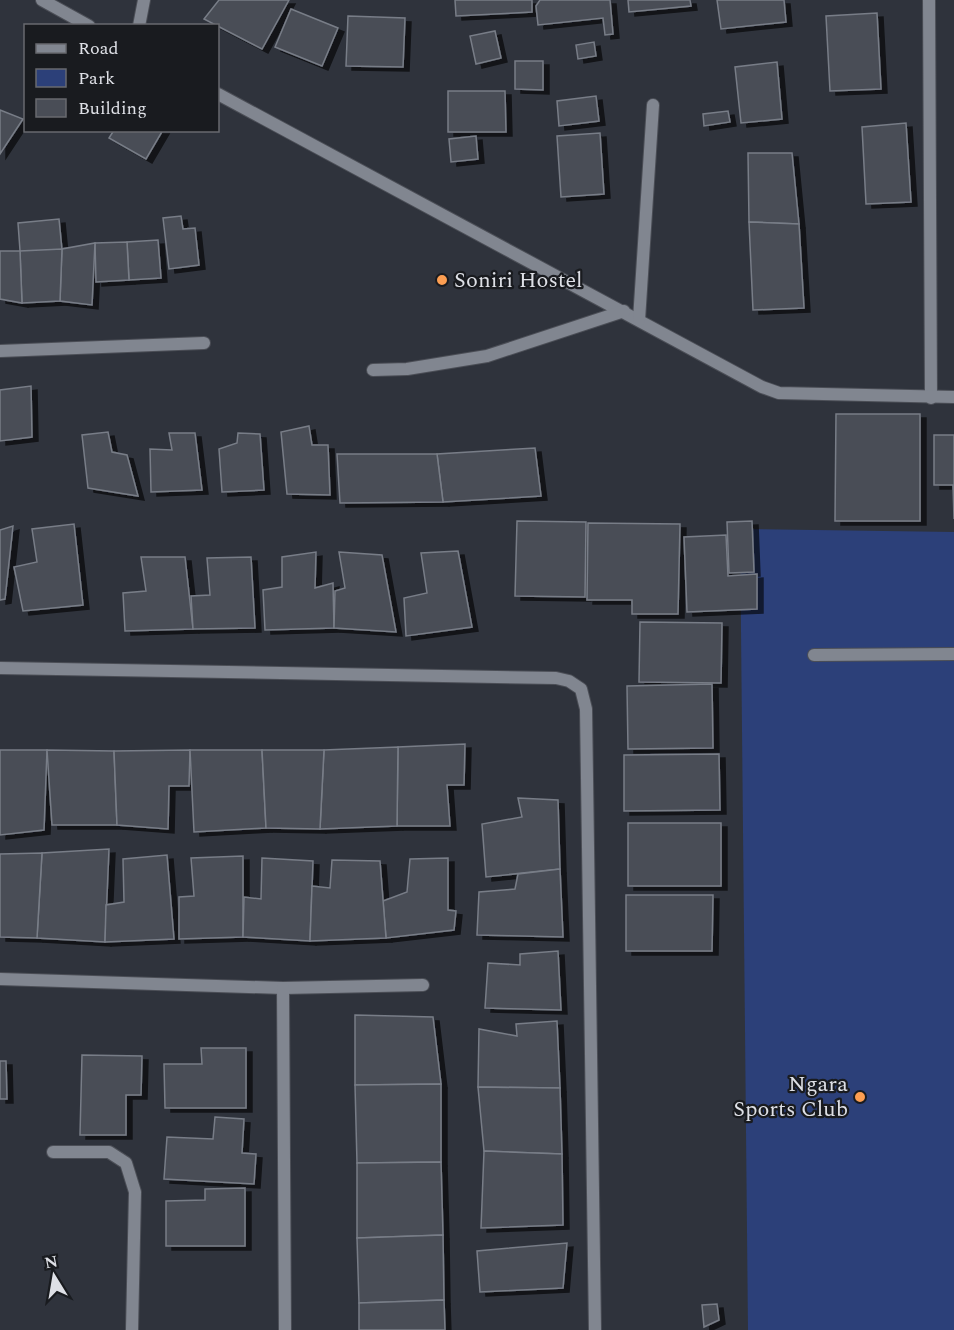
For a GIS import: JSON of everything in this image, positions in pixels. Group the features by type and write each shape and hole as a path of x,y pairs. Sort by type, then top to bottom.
{"street":[{"path":"42,0 85,24"},
{"path":"139,24 144,0"},
{"path":"929,0 931,398"},
{"path":"219,95 624,311 744,378 779,393 954,397"},
{"path":"639,320 653,105"},
{"path":"373,370 407,369 487,356 624,311"},
{"path":"0,351 204,343"},
{"path":"814,655 954,654"},
{"path":"0,668 556,678 569,681 581,689 586,709 595,1330"},
{"path":"0,979 283,988 423,985"},
{"path":"283,988 285,1330"},
{"path":"52,1152 109,1152 126,1163 135,1192 132,1330"}],"green space":[{"path":"740,529 954,532 954,1330 748,1330"}],"building":[{"path":"219,0 289,0 262,49 219,27 219,24 204,19"},
{"path":"455,0 532,0 532,12 456,16"},
{"path":"540,0 610,0 613,34 605,35 603,18 538,25 536,6"},
{"path":"628,0 690,0 691,6 629,12"},
{"path":"717,0 784,0 786,22 721,29"},
{"path":"291,9 338,28 322,66 275,47"},
{"path":"877,13 881,89 830,91 826,16"},
{"path":"348,16 405,18 403,67 346,66"},
{"path":"495,31 501,58 476,64 470,36"},
{"path":"594,42 596,56 578,59 576,45"},
{"path":"515,61 543,61 543,90 515,89"},
{"path":"777,62 782,119 741,123 735,67"},
{"path":"448,91 505,91 506,132 448,132"},
{"path":"596,96 599,121 559,126 557,101"},
{"path":"0,110 23,119 0,154"},
{"path":"728,111 730,122 704,126 703,114"},
{"path":"906,123 911,202 866,204 862,127"},
{"path":"113,132 162,132 146,159 109,138"},
{"path":"600,133 604,194 561,197 557,136"},
{"path":"476,136 478,159 451,162 449,139"},
{"path":"748,153 792,153 799,224 749,222"},
{"path":"181,216 183,229 195,228 199,265 169,269 163,218"},
{"path":"59,219 63,260 21,264 18,223"},
{"path":"749,222 799,224 804,308 753,310"},
{"path":"158,240 161,278 129,280 127,242"},
{"path":"127,242 129,280 96,282 95,243"},
{"path":"95,243 92,305 60,301 62,249"},
{"path":"62,249 60,301 22,303 20,251"},
{"path":"0,251 20,251 22,303 0,299"},
{"path":"31,386 32,437 0,441 0,390"},
{"path":"836,414 920,414 920,521 835,521"},
{"path":"309,426 312,445 328,445 330,495 287,494 281,432"},
{"path":"108,432 112,452 127,455 138,496 88,488 82,435"},
{"path":"169,433 195,433 202,490 151,492 150,449 172,450"},
{"path":"238,433 260,434 264,490 222,492 219,449 237,443"},
{"path":"934,435 954,435 954,519 953,485 934,485"},
{"path":"535,448 541,496 443,502 437,454"},
{"path":"337,454 437,454 443,502 340,503"},
{"path":"517,521 586,522 585,597 515,596"},
{"path":"752,521 754,572 729,573 727,522"},
{"path":"588,523 680,524 678,614 632,614 632,600 587,600"},
{"path":"74,524 83,605 23,611 14,567 37,562 32,529"},
{"path":"13,526 5,599 0,600 0,530"},
{"path":"726,535 728,576 757,574 757,609 687,612 684,537"},
{"path":"458,551 472,627 406,636 404,598 427,593 421,553"},
{"path":"316,552 315,588 333,583 334,628 265,630 263,590 282,587 282,557"},
{"path":"339,552 382,555 396,632 334,628 335,591 345,588"},
{"path":"141,557 185,557 193,629 125,631 123,593 146,591"},
{"path":"251,557 255,628 193,629 191,596 210,595 207,558"},
{"path":"640,622 722,623 721,683 639,682"},
{"path":"712,684 713,748 628,749 627,686"},
{"path":"465,744 464,785 447,785 450,826 397,826 398,747"},
{"path":"398,747 397,826 320,829 324,750"},
{"path":"0,750 47,750 44,830 0,835"},
{"path":"47,750 114,751 117,825 52,825"},
{"path":"190,750 189,786 169,786 168,829 117,825 114,751"},
{"path":"190,750 262,750 266,828 194,832"},
{"path":"262,750 324,750 320,829 266,828"},
{"path":"719,754 720,810 624,811 624,755"},
{"path":"518,798 558,800 560,869 486,877 482,824 522,817"},
{"path":"628,823 721,823 721,886 628,886"},
{"path":"109,849 105,942 37,938 42,853"},
{"path":"42,853 37,938 0,937 0,854"},
{"path":"167,855 174,939 105,942 106,905 124,902 123,859"},
{"path":"243,856 243,937 179,939 179,897 194,896 191,858"},
{"path":"262,858 313,861 310,941 243,937 244,897 261,899"},
{"path":"448,858 448,910 456,911 454,930 386,938 383,901 407,892 410,859"},
{"path":"332,860 380,861 386,938 310,941 312,886 330,888"},
{"path":"560,869 563,937 477,935 479,892 515,889 518,874"},
{"path":"626,895 713,895 712,951 626,951"},
{"path":"558,951 561,1010 485,1008 488,963 520,965 520,954"},
{"path":"355,1015 433,1017 441,1084 355,1085"},
{"path":"557,1021 560,1088 478,1087 479,1029 517,1036 516,1024"},
{"path":"201,1048 246,1048 246,1108 165,1108 164,1064 202,1064"},
{"path":"82,1055 142,1056 141,1095 126,1095 126,1135 80,1135"},
{"path":"0,1061 6,1061 7,1099 0,1099"},
{"path":"441,1084 441,1162 357,1163 355,1085"},
{"path":"478,1087 560,1088 562,1154 484,1151"},
{"path":"215,1117 244,1119 242,1153 256,1154 254,1184 164,1179 167,1137 213,1139"},
{"path":"484,1151 562,1154 563,1225 481,1228"},
{"path":"441,1162 443,1235 357,1238 357,1163"},
{"path":"245,1188 245,1246 166,1246 166,1201 205,1200 205,1189"},
{"path":"443,1235 444,1300 359,1303 357,1238"},
{"path":"567,1243 563,1288 480,1292 477,1251"},
{"path":"444,1300 445,1330 359,1330 359,1303"},
{"path":"717,1304 719,1320 704,1327 702,1305"}],"place":[{"name":"Soniri Hostel","path":"442,280"},
{"name":"Ngara Sports Club","path":"860,1097"}]}
